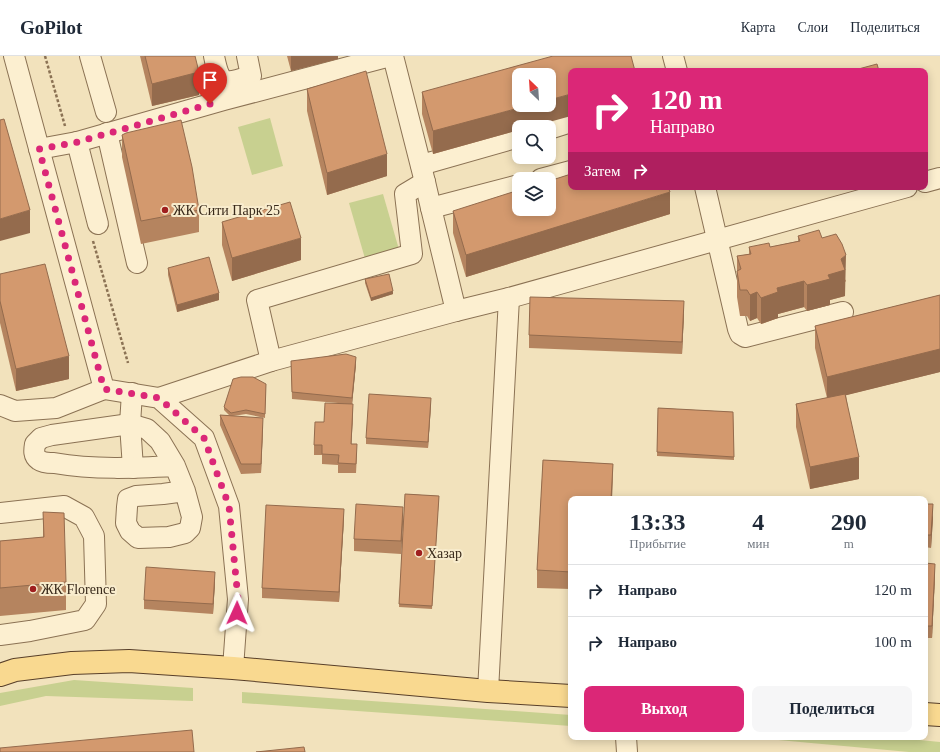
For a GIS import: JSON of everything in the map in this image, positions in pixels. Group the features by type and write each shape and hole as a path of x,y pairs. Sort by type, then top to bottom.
{"main road":[{"path":"0,675 15,670 72,664 122,662 233,668 488,691 568,696"},
{"path":"928,714 940,715"}],"street":[{"path":"14,56 104,389"},
{"path":"90,56 106,112"},
{"path":"214,56 217,71 226,82 236,81 251,76 247,56"},
{"path":"39,149 72,136 107,133 392,56 423,174 456,311"},
{"path":"673,56 676,68"},
{"path":"556,127 568,123"},
{"path":"107,133 137,263"},
{"path":"72,136 95,230"},
{"path":"271,361 256,300 412,254 405,194 423,174 512,140"},
{"path":"556,175 568,172"},
{"path":"928,181 940,178"},
{"path":"431,208 512,187"},
{"path":"706,190 740,334 745,337 843,312"},
{"path":"0,405 15,411 56,408 104,389 159,398 271,361 509,298 896,190"},
{"path":"488,691 509,298"},
{"path":"132,393 130,424 133,468"},
{"path":"159,398 204,438 229,506 238,599 233,668"},
{"path":"175,466 133,468 74,467 40,461 35,456 35,444 41,438 52,435 130,424 147,429 160,441 175,466 185,491"},
{"path":"0,513 64,506 84,517 94,536 96,604 86,620 30,631 0,635"},
{"path":"626,740 627,752"}],"path":[{"path":"45,56 72,136"},
{"path":"95,230 128,364"}],"green space":[{"path":"270,118 283,166 252,175 238,127"},
{"path":"383,194 400,253 366,262 349,203"},
{"path":"74,680 193,688 193,701 46,696 0,706 0,693"},
{"path":"242,692 568,715 568,726 242,703"},
{"path":"778,740 920,740 940,742 940,752 909,752"}],"building":[{"path":"145,56 195,56 199,72 152,84"},
{"path":"553,56 631,56 634,68 568,68 568,95 556,98 556,68 512,68 512,110 433,131 422,92"},
{"path":"877,64 878,68 862,68"},
{"path":"366,71 387,154 327,173 307,89"},
{"path":"4,119 30,210 0,219 0,120"},
{"name":"ЖК Сити Парк 25","path":"181,120 192,167 199,210 141,221 122,135"},
{"path":"568,175 568,190 669,190 670,192 466,255 453,211 512,192 512,216 556,216 556,179"},
{"path":"290,202 301,238 232,258 222,222"},
{"path":"819,230 822,238 836,234 846,255 841,259 845,270 828,275 830,279 807,285 804,281 777,288 778,292 761,298 757,292 750,295 747,290 740,290 737,271 741,269 737,256 751,254 749,247 769,243 770,247 800,241 798,236"},
{"path":"209,257 219,293 177,305 168,268"},
{"path":"45,264 69,356 16,369 0,301 0,274"},
{"path":"389,274 393,291 371,298 365,279"},
{"path":"940,295 940,349 827,377 815,326"},
{"path":"530,297 684,301 682,342 529,335"},
{"path":"346,354 356,357 352,398 292,392 291,361"},
{"path":"253,377 266,384 265,414 246,410 231,413 224,407 233,379"},
{"path":"369,394 431,398 428,442 366,438"},
{"path":"845,394 859,457 810,467 796,404"},
{"path":"325,403 353,404 351,444 357,444 356,464 338,463 339,455 322,454 322,445 314,445 315,422 324,422"},
{"path":"658,408 733,412 734,457 657,452"},
{"path":"220,415 263,418 261,464 241,464"},
{"path":"543,460 613,464 611,496 568,496 568,572 537,570"},
{"name":"Хазар","path":"405,494 439,496 432,606 399,604"},
{"path":"356,504 403,507 401,541 354,539"},
{"path":"928,504 933,504 931,535 928,535"},
{"path":"266,505 344,509 339,592 262,588"},
{"path":"43,512 64,513 66,582 0,588 0,541 44,537"},
{"path":"928,563 935,564 932,626 928,626"},
{"path":"146,567 215,572 213,604 144,600"},
{"path":"192,730 194,752 0,752 0,748"},
{"path":"304,747 305,752 256,752"}],"place":[{"name":"ЖК Сити Парк 25","path":"165,210"},
{"name":"Хазар","path":"419,553"},
{"name":"ЖК Florence","path":"33,589"}],"route":[{"path":"210,104 78,142 39,149 104,389 159,398 204,438 229,506 238,599 237,613"}]}
